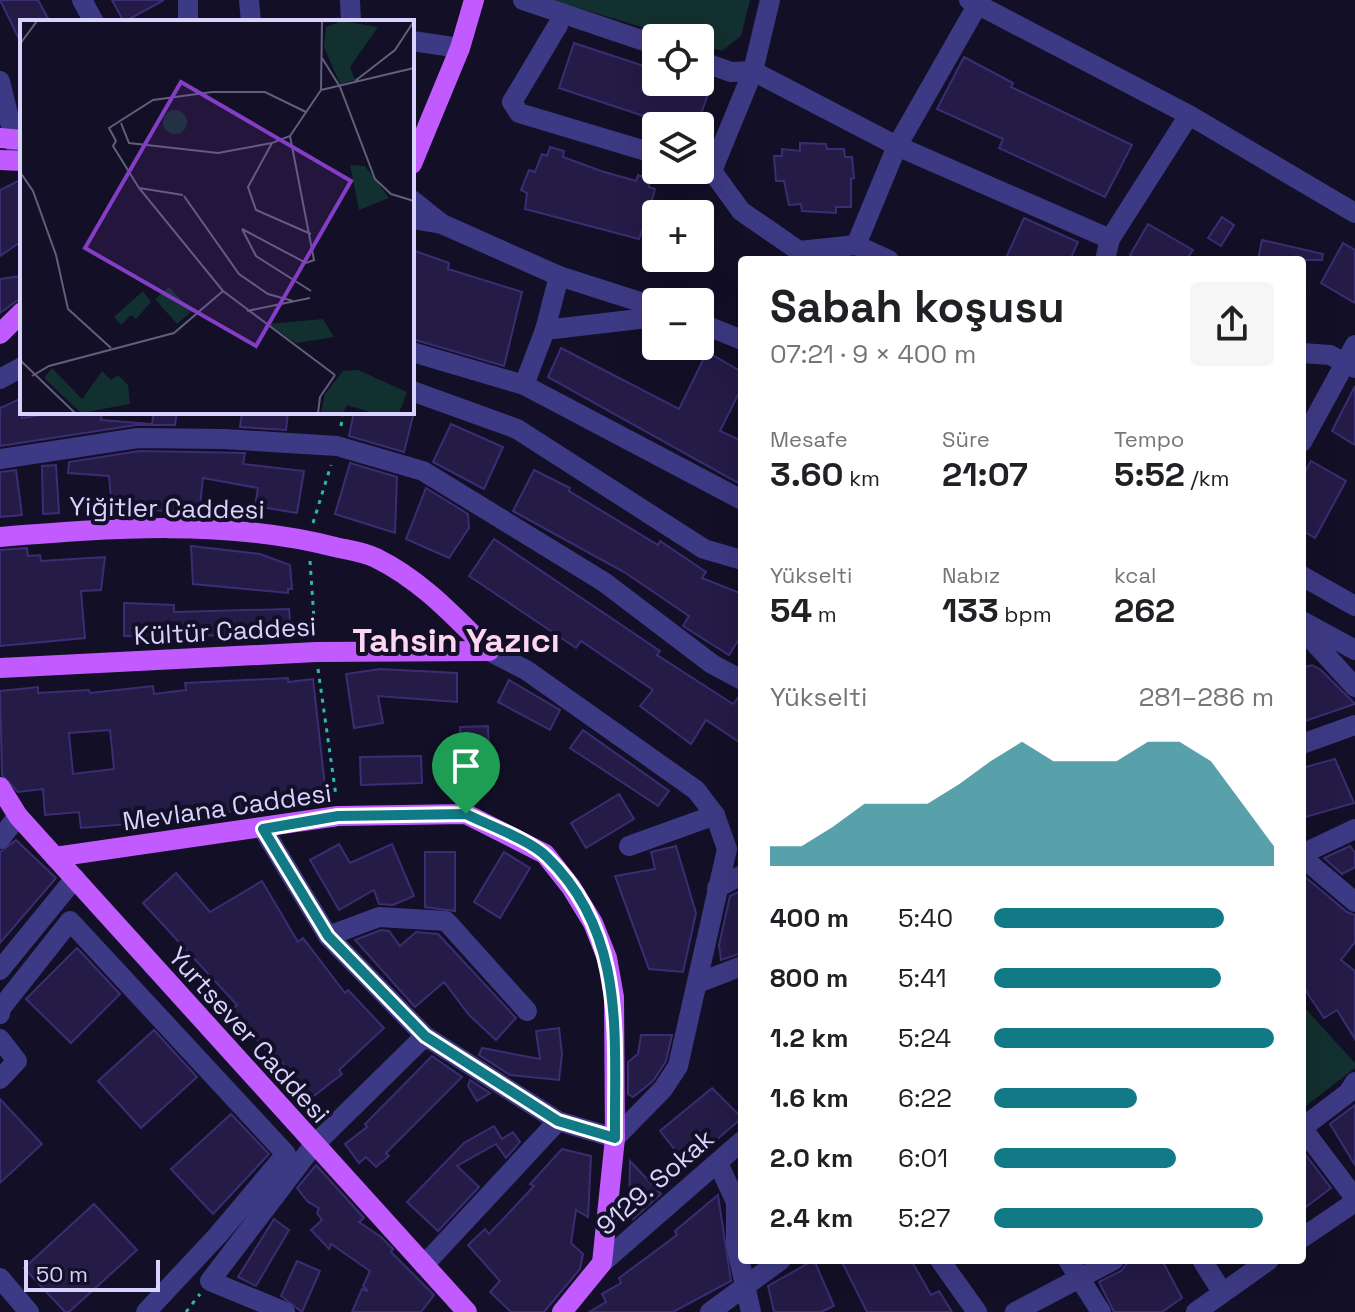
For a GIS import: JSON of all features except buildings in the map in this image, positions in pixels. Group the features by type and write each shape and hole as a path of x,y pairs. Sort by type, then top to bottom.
{"main road":[{"path":"414,159 460,48 474,0"},
{"path":"0,334 20,314"},
{"name":"Yiğitler Caddesi","path":"0,537 110,528 232,530 308,540 375,557 429,591 489,651"},
{"name":"Kültür Caddesi","path":"0,668 316,652 489,651"},
{"name":"Yurtsever Caddesi","path":"0,787 18,816 313,1146 467,1312"},
{"name":"Mevlana Caddesi","path":"55,857 338,816 466,814 545,854 571,887 607,958 614,997 615,1138 602,1263"},
{"path":"562,1312 602,1263"}],"street":[{"path":"82,0 93,20"},
{"path":"249,0 251,20"},
{"path":"350,0 351,20"},
{"path":"523,0 642,40"},
{"path":"714,152 753,71 770,0"},
{"path":"856,245 897,146 973,2 1189,115 1355,213"},
{"path":"558,25 512,102 519,113 642,150"},
{"path":"414,41 460,48"},
{"path":"714,66 731,72 753,71 897,146 1110,239"},
{"path":"0,81 13,150"},
{"path":"1106,256 1110,239 1189,115"},
{"path":"714,179 741,211 799,251 856,245 880,256"},
{"path":"414,202 442,224"},
{"path":"414,219 442,224 559,276 642,303"},
{"path":"524,385 545,330 559,276"},
{"path":"545,330 642,319"},
{"path":"714,329 738,338"},
{"path":"414,353 524,385 738,498"},
{"path":"1306,353 1351,358 1306,435"},
{"path":"0,379 20,368"},
{"path":"414,392 517,429 704,549 738,559"},
{"path":"0,459 138,438 337,446 423,471 604,582 712,664 738,678"},
{"path":"1306,578 1355,606"},
{"path":"1308,634 1355,650"},
{"path":"1308,634 1355,687"},
{"name":"Kültür Caddesi","path":"489,651 526,670 696,790 715,815 727,849 678,1066 663,1089 615,1138"},
{"path":"1306,743 1355,725"},
{"path":"629,846 715,815"},
{"path":"0,839 18,816"},
{"path":"263,829 328,936 425,1036 558,1121 615,1138"},
{"path":"1306,853 1355,829"},
{"path":"1306,859 1355,902"},
{"path":"717,888 738,877"},
{"path":"0,970 75,878"},
{"path":"328,936 379,917 446,921 527,1011"},
{"path":"0,1014 1,1008 70,921 286,1154 218,1235 146,1312"},
{"path":"698,983 738,968"},
{"path":"285,1312 210,1281 313,1146 425,1036"},
{"path":"0,1039 17,1061 0,1079"},
{"path":"1306,1125 1348,1093 1355,1082"},
{"path":"424,1265 558,1121"},
{"path":"1306,1133 1355,1200 1306,1235"},
{"name":"9129. Sokak","path":"602,1263 738,1145"},
{"path":"718,1163 736,1202 738,1256"},
{"path":"740,1264 751,1312"},
{"path":"710,1312 776,1264"},
{"path":"943,1264 977,1312"},
{"path":"1071,1264 1101,1312"},
{"path":"1015,1312 1107,1264"},
{"path":"1204,1264 1222,1292"},
{"path":"1196,1312 1263,1264"},
{"path":"0,1278 29,1312"}],"path":[{"path":"338,816 316,652 308,540 337,446 343,414"}],"green space":[{"path":"552,0 750,0 741,36 722,51 714,49 714,24 642,24 642,27"},
{"path":"1306,1009 1355,1063 1355,1068 1306,1106"}],"district":[{"name":"Tahsin Yazıcı","path":"456,640"}],"route":[{"path":"466,814 545,854 571,887 593,923 607,958 614,997 615,1138 558,1121 425,1036 328,936 263,829 338,816 466,814"}]}
